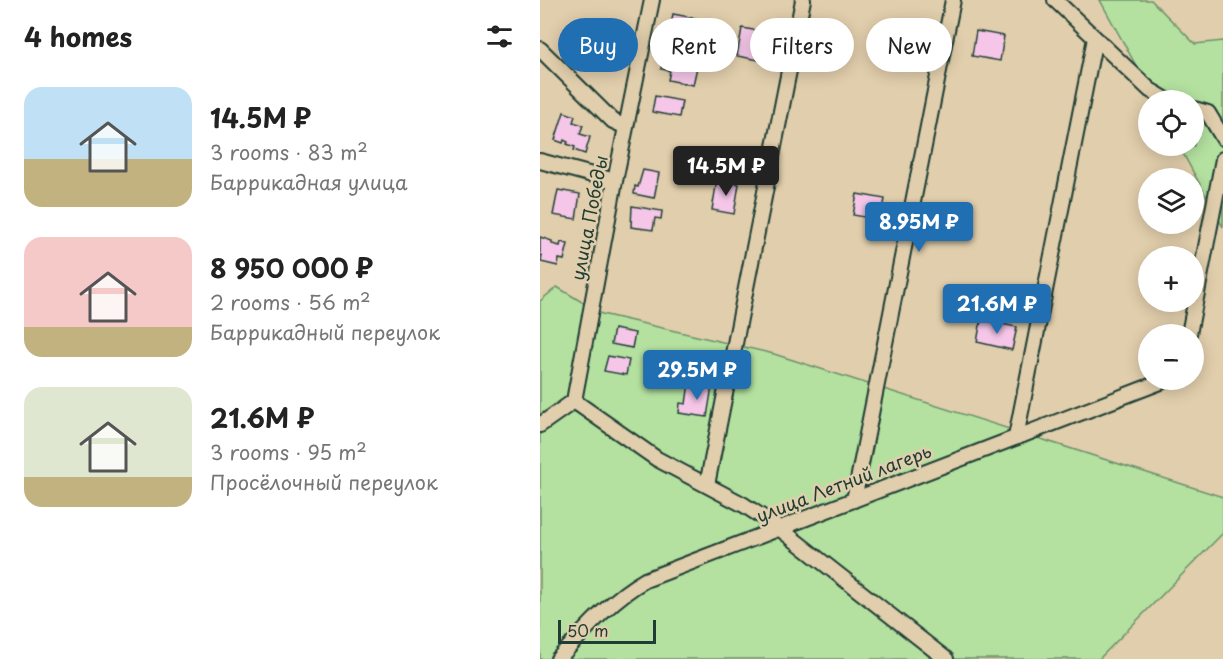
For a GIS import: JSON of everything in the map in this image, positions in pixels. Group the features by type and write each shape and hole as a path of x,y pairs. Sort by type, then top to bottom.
{"street":[{"name":"улица Победы","path":"574,401 652,0"},
{"path":"707,485 803,0"},
{"path":"854,500 953,0"},
{"path":"1054,0 1150,90"},
{"path":"1016,437 1095,38"},
{"path":"540,49 613,121 626,127"},
{"path":"1204,112 1208,113 1223,138"},
{"path":"1191,324 1223,159"},
{"path":"540,161 615,181"},
{"name":"улица Летний лагерь","path":"558,659 624,592 645,580 1141,390"},
{"path":"540,425 574,401 657,459 744,505 779,528 946,659"}],"green space":[{"path":"1100,0 1151,0 1195,44 1223,41 1223,227 1204,192 1204,168 1191,168 1184,156 1204,156 1204,90 1150,90"},
{"path":"557,287 602,314 774,354 1223,497 1223,533 1099,659 540,659 540,301"}],"building":[{"path":"673,14 695,18 672,18"},
{"path":"742,28 750,29 750,58 738,56"},
{"path":"976,31 1004,36 1000,61 972,56"},
{"path":"670,72 696,72 693,85 668,80"},
{"path":"655,96 682,101 679,117 652,112"},
{"path":"564,112 575,116 573,122 583,125 580,134 590,137 585,154 574,150 575,147 564,140 563,143 555,140"},
{"path":"643,170 659,173 654,198 634,194 635,186 638,187"},
{"path":"717,180 739,184 734,214 712,210"},
{"path":"558,190 580,194 576,219 553,215"},
{"path":"857,194 885,199 881,220 853,215"},
{"path":"632,206 662,211 661,219 655,218 653,230 631,227"},
{"path":"540,237 560,246 561,242 568,244 564,260 559,259 558,266 541,262"},
{"path":"981,320 1017,327 1012,350 977,342"},
{"path":"614,329 635,333 632,348 611,344"},
{"path":"608,356 629,360 626,375 604,371"},
{"path":"689,383 712,386 707,417 679,413 680,403 686,404"}]}
